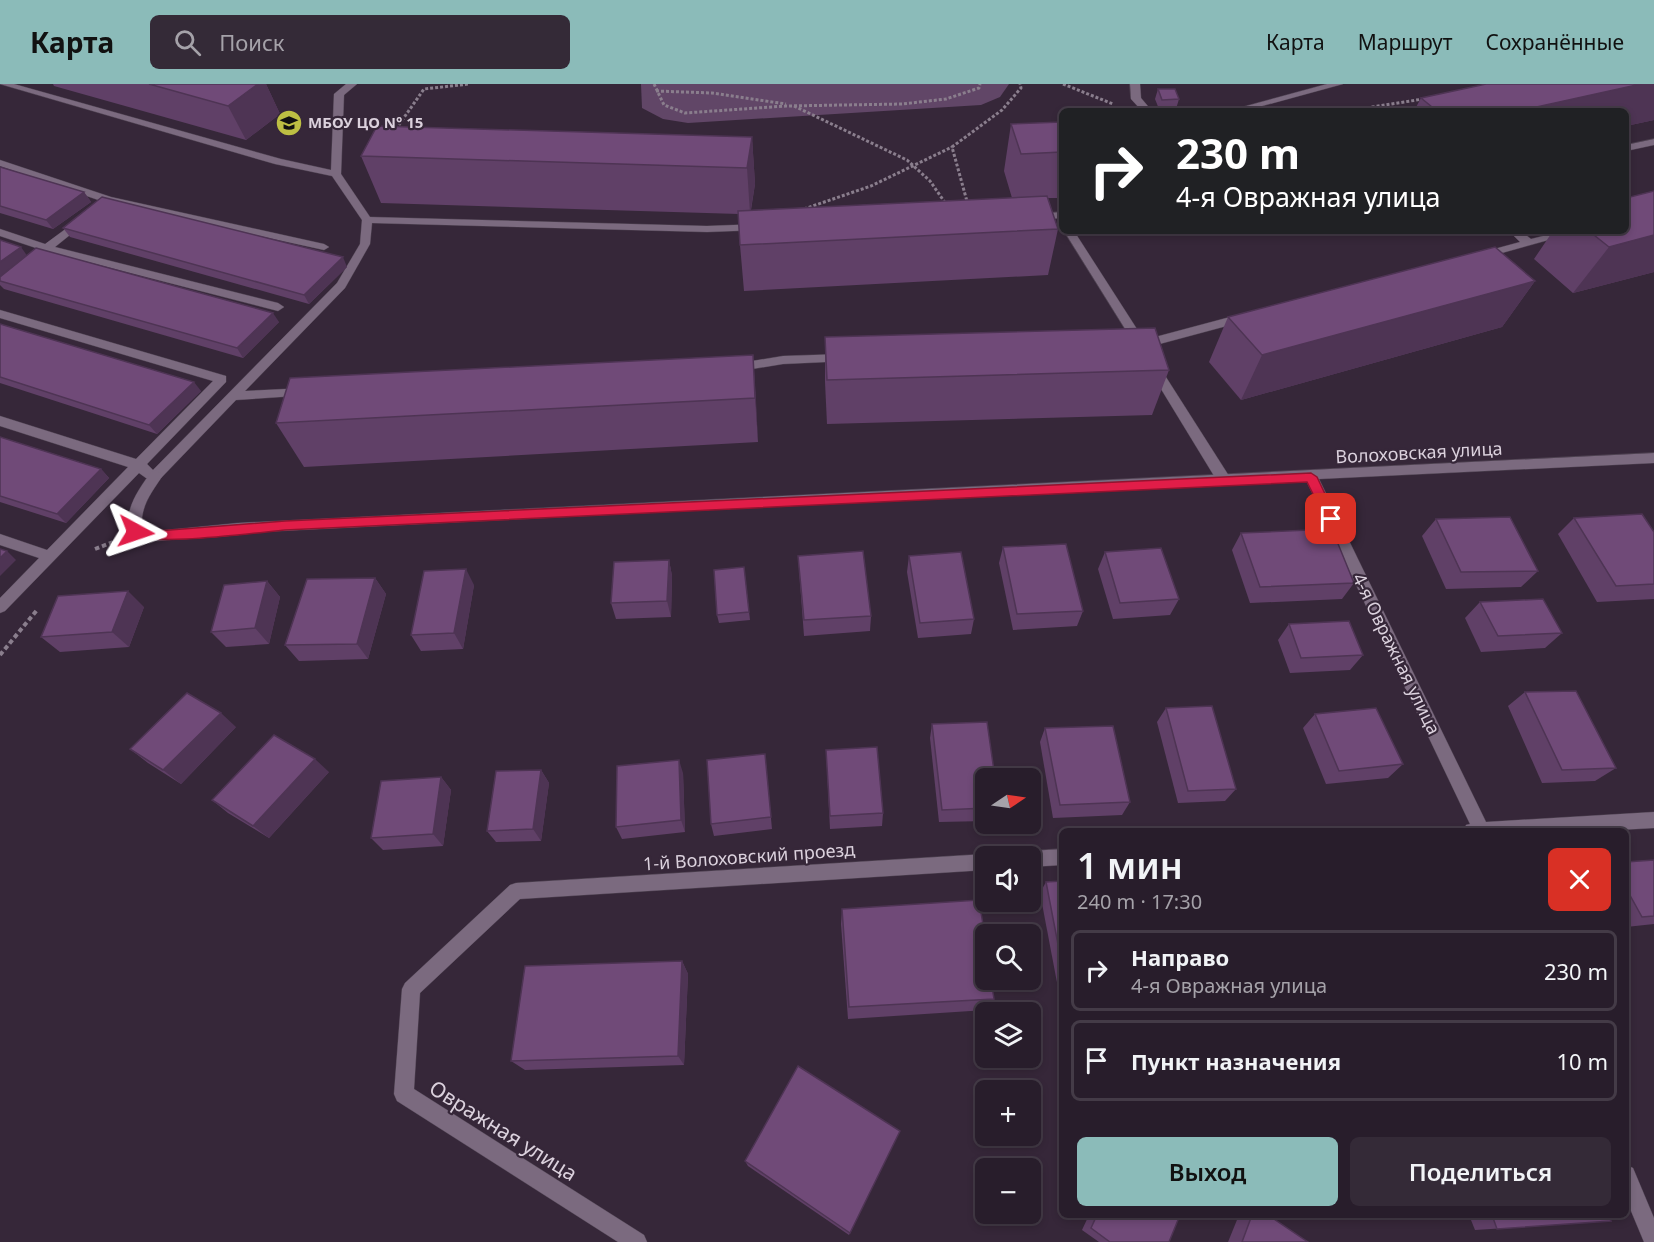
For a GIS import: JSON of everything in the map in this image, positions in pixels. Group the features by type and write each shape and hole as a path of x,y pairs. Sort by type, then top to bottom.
{"street":[{"path":"4,84 279,162 336,174"},
{"path":"136,532 133,518 141,496 156,475 341,285 365,244 367,220 336,174 339,94 352,84"},
{"path":"1135,84 1136,99 1144,108"},
{"path":"1245,108 1338,84"},
{"path":"1629,147 1654,142"},
{"path":"0,163 100,207 324,247"},
{"path":"32,260 100,207"},
{"path":"1026,217 1059,218"},
{"path":"367,220 707,228 771,226"},
{"path":"0,232 47,248 278,307"},
{"path":"1071,234 1135,345 1224,480"},
{"path":"1518,234 1528,243"},
{"path":"1471,258 1564,234"},
{"path":"0,314 222,380 141,466 0,607"},
{"path":"1135,345 1254,315"},
{"path":"720,370 783,360 854,357"},
{"path":"232,396 315,392"},
{"path":"0,421 141,466 146,473 156,475"},
{"name":"Волоховская улица","path":"136,532 157,536 238,528 1311,477 1654,458"},
{"name":"4-я Овражная улица","path":"1311,477 1480,828"},
{"path":"0,539 49,556"},
{"path":"1528,828 1654,820"},
{"path":"1041,858 1059,857"},
{"name":"1-й Волоховский проезд","path":"516,891 975,863"},
{"name":"Овражная улица","path":"516,891 411,988 404,1094 637,1242"},
{"path":"1629,1182 1654,1242"}],"path":[{"path":"393,133 424,89 469,84"},
{"path":"654,84 658,98 669,111 685,114 794,106 934,101 965,97 979,88 980,84"},
{"path":"794,212 870,186 952,147 1002,110 1021,88 1020,84"},
{"path":"1063,84 1120,107"},
{"path":"656,91 712,93 794,106 907,160 930,181 949,206"},
{"path":"1365,108 1432,97"},
{"path":"952,147 969,208"},
{"path":"94,549 136,532"},
{"path":"0,655 38,609"}],"shaded area":[{"path":"641,84 1009,84 1000,97 981,105 688,123 663,119 642,108"}],"building":[{"path":"149,84 258,84 228,106"},
{"path":"1486,84 1641,84 1532,108 1433,108 1421,98"},
{"path":"1158,89 1175,89 1179,99 1162,100"},
{"path":"1059,122 1059,152 1021,154 1011,124"},
{"path":"377,126 752,137 747,168 361,156"},
{"path":"0,167 84,192 46,220 0,206"},
{"path":"1654,191 1654,235 1609,247 1593,234 1629,234 1629,197"},
{"path":"1047,196 1058,229 740,245 738,211"},
{"path":"102,197 343,257 304,295 63,228"},
{"path":"0,240 21,247 0,262"},
{"path":"1495,247 1535,281 1262,355 1228,317"},
{"path":"36,248 273,313 237,348 0,281 0,277"},
{"path":"0,324 194,382 149,425 0,377"},
{"path":"1155,328 1169,370 827,380 825,337"},
{"path":"753,355 755,398 276,423 290,378"},
{"path":"0,437 101,469 57,514 0,496"},
{"path":"1642,514 1654,532 1654,584 1616,586 1574,518"},
{"path":"1510,517 1538,571 1461,572 1436,519"},
{"path":"1332,529 1354,583 1260,587 1241,533"},
{"path":"1066,544 1083,611 1017,614 1003,547"},
{"path":"1161,548 1179,599 1120,603 1105,552"},
{"path":"0,549 7,551 0,558"},
{"path":"863,551 871,616 804,620 798,556"},
{"path":"961,552 974,619 920,623 909,556"},
{"path":"669,560 667,601 611,603 614,562"},
{"path":"744,567 749,612 717,615 714,570"},
{"path":"466,569 454,633 411,635 424,571"},
{"path":"375,578 357,644 285,645 307,579"},
{"path":"267,581 255,628 211,632 224,585"},
{"path":"128,591 112,632 41,637 58,596"},
{"path":"1543,599 1562,633 1498,636 1480,602"},
{"path":"1349,621 1363,655 1301,658 1289,624"},
{"path":"1576,691 1616,768 1562,770 1525,692"},
{"path":"187,693 221,713 163,770 130,749"},
{"path":"1212,706 1236,789 1188,791 1166,708"},
{"path":"1376,708 1403,764 1339,771 1315,714"},
{"path":"987,722 994,768 975,768 975,808 942,810 932,724"},
{"path":"1113,726 1130,802 1060,805 1045,728"},
{"path":"274,735 315,759 253,826 212,800"},
{"path":"877,747 883,813 830,816 826,750"},
{"path":"765,754 771,817 711,824 707,760"},
{"path":"679,760 681,820 616,827 617,766"},
{"path":"541,770 533,829 487,831 496,771"},
{"path":"441,777 433,834 371,838 381,781"},
{"path":"1654,860 1654,916 1642,917 1629,893 1629,862"},
{"path":"1059,881 1059,949 1046,882"},
{"path":"975,900 975,912 981,912 983,924 975,924 975,990 993,990 994,999 849,1007 842,909"},
{"path":"682,961 678,1056 511,1061 525,966"},
{"path":"798,1066 900,1131 850,1233 745,1161"},
{"path":"1096,1218 1179,1218 1169,1242 1110,1242 1091,1228"},
{"path":"1251,1218 1272,1218 1308,1242 1242,1242"},
{"path":"1493,1218 1610,1218 1611,1221 1497,1229"}],"place":[{"name":"МБОУ ЦО N° 15","path":"289,123"}],"route":[{"path":"136,532 157,536 238,528 1311,477 1331,519"}]}
